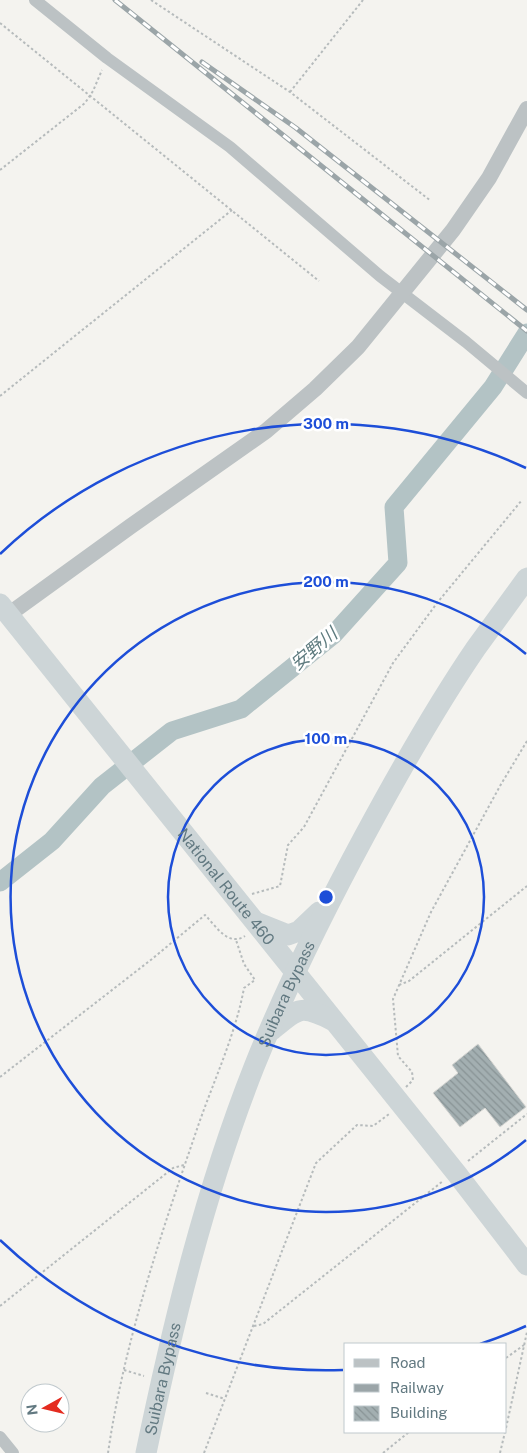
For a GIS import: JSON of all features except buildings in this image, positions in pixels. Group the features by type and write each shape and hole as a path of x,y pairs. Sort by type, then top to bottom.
{"highway":[{"name":"Suibara Bypass","path":"146,1453 190,1265 221,1160 254,1067 329,901 384,800 429,722 475,650 527,578"},
{"name":"National Route 460","path":"4,609 241,903 527,1265"},
{"path":"255,921 284,934 294,934 329,901"},
{"path":"270,1031 288,1016 301,1010 315,1012 334,1022"}],"street":[{"path":"35,0 107,58 230,147 304,212 527,393"},
{"path":"4,609 123,531 266,431 315,389 358,346 453,230 489,178 527,109"},
{"path":"0,1437 13,1453"}],"path":[{"path":"151,0 290,92 431,201"},
{"path":"290,92 363,0"},
{"path":"0,23 319,281"},
{"path":"0,170 85,103 107,58"},
{"path":"0,396 232,210"},
{"path":"241,903 253,892 280,886 288,845 304,827 393,663 437,603 522,500"},
{"path":"204,1453 316,1163 356,1126 373,1126 398,1101 413,1080 412,1072 398,1056 393,999 431,912 500,786 527,741"},
{"path":"399,985 409,980 527,886"},
{"path":"0,1077 152,959 205,915 226,936 236,940 244,964 255,980 244,988 240,1013 185,1164 150,1273 124,1370 108,1452 104,1453"},
{"path":"254,1326 264,1324 527,1114"},
{"path":"0,1306 173,1168 185,1164"},
{"path":"507,1423 527,1332"},
{"path":"507,1357 524,1345"},
{"path":"124,1370 144,1376"},
{"path":"206,1394 225,1399"},
{"path":"383,1453 408,1433"},
{"path":"500,1453 505,1433"}],"waterway":[{"name":"安野川","path":"0,882 52,841 102,786 172,731 241,709 334,634 398,563 394,507 493,387 527,333"}],"railway":[{"path":"115,0 527,331"},
{"path":"202,62 296,128 527,310"}]}
